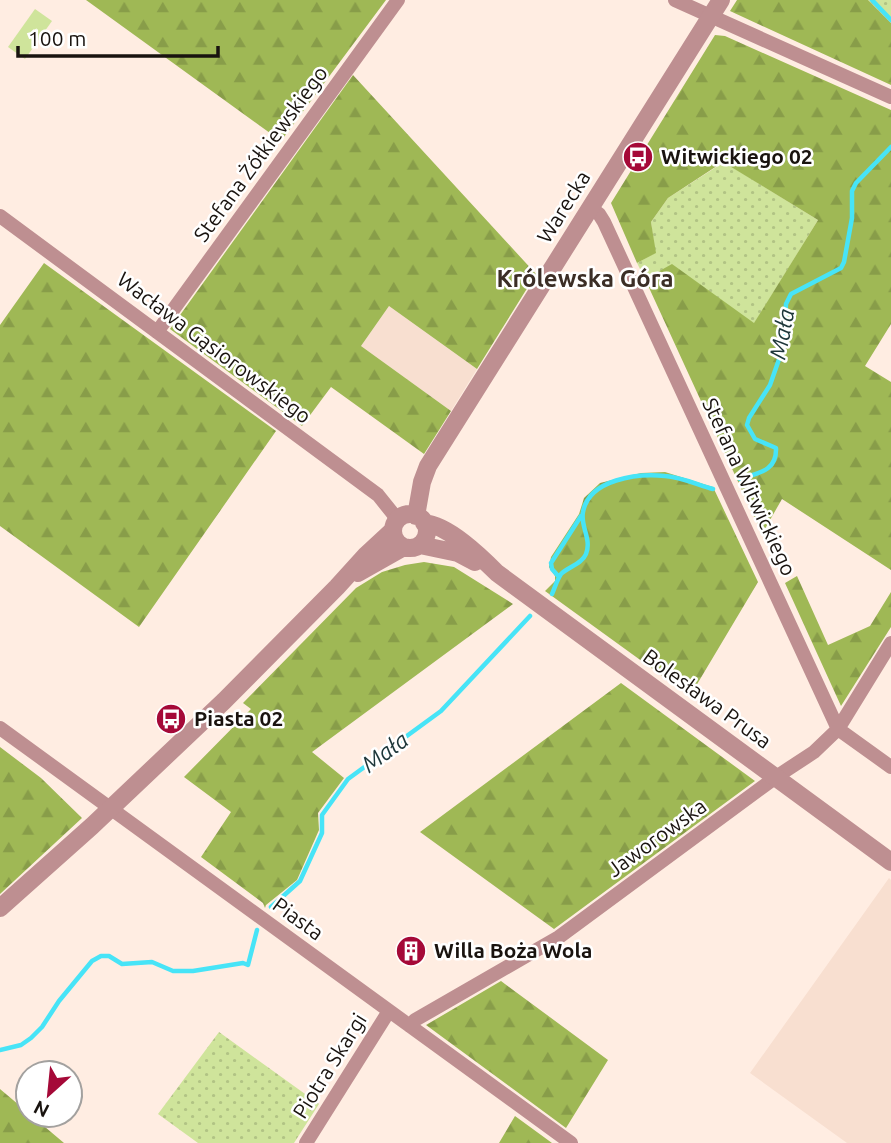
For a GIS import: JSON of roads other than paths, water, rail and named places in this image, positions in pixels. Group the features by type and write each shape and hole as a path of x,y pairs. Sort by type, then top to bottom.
{"street":[{"name":"Stefana Żółkiewskiego","path":"156,332 398,0"},
{"path":"675,0 891,97"},
{"name":"Warecka","path":"412,546 426,534 408,522 428,466 721,0"},
{"name":"Stefana Witwickiego","path":"591,208 604,222 838,729 891,767"},
{"name":"Wacława Gąsiorowskiego","path":"0,216 378,495 408,522"},
{"path":"408,522 395,539 412,546"},
{"path":"0,908 224,701 366,555 408,522"},
{"name":"Bolesława Prusa","path":"408,522 440,527 497,573 891,862"},
{"path":"337,587 371,564 412,546"},
{"name":"Bolesława Prusa","path":"412,546 458,553 497,573"},
{"name":"Jaworowska","path":"410,1026 415,1020 559,937 814,752 838,729 891,643"},
{"name":"Piasta","path":"0,729 572,1143"},
{"name":"Piotra Skargi","path":"306,1143 389,1011"}],"waterway":[{"name":"Mała","path":"872,0 891,20"},
{"name":"Mała","path":"740,479 770,467 775,456 776,448 755,439 747,425 770,385 783,348 786,304 791,294 841,268 852,218 852,191 856,183 891,147"},
{"name":"Mała","path":"552,594 561,574 586,554 588,543 583,512 587,501 604,485 629,477 654,475 677,478 713,489"},
{"name":"Mała","path":"559,577 552,569 551,563 581,516"},
{"name":"Mała","path":"271,907 300,881 322,833 322,815 348,779 441,711 530,616"},
{"name":"Mała","path":"0,1050 21,1045 31,1038 92,961 101,956 109,956 122,964 152,962 173,971 193,971 243,963 248,965 257,930"}],"place":[{"name":"Witwickiego 02","path":"638,157"},
{"name":"Piasta 02","path":"171,719"},
{"name":"Willa Boża Wola","path":"411,951"}],"district":[{"name":"Królewska Góra","path":"585,279"}]}
